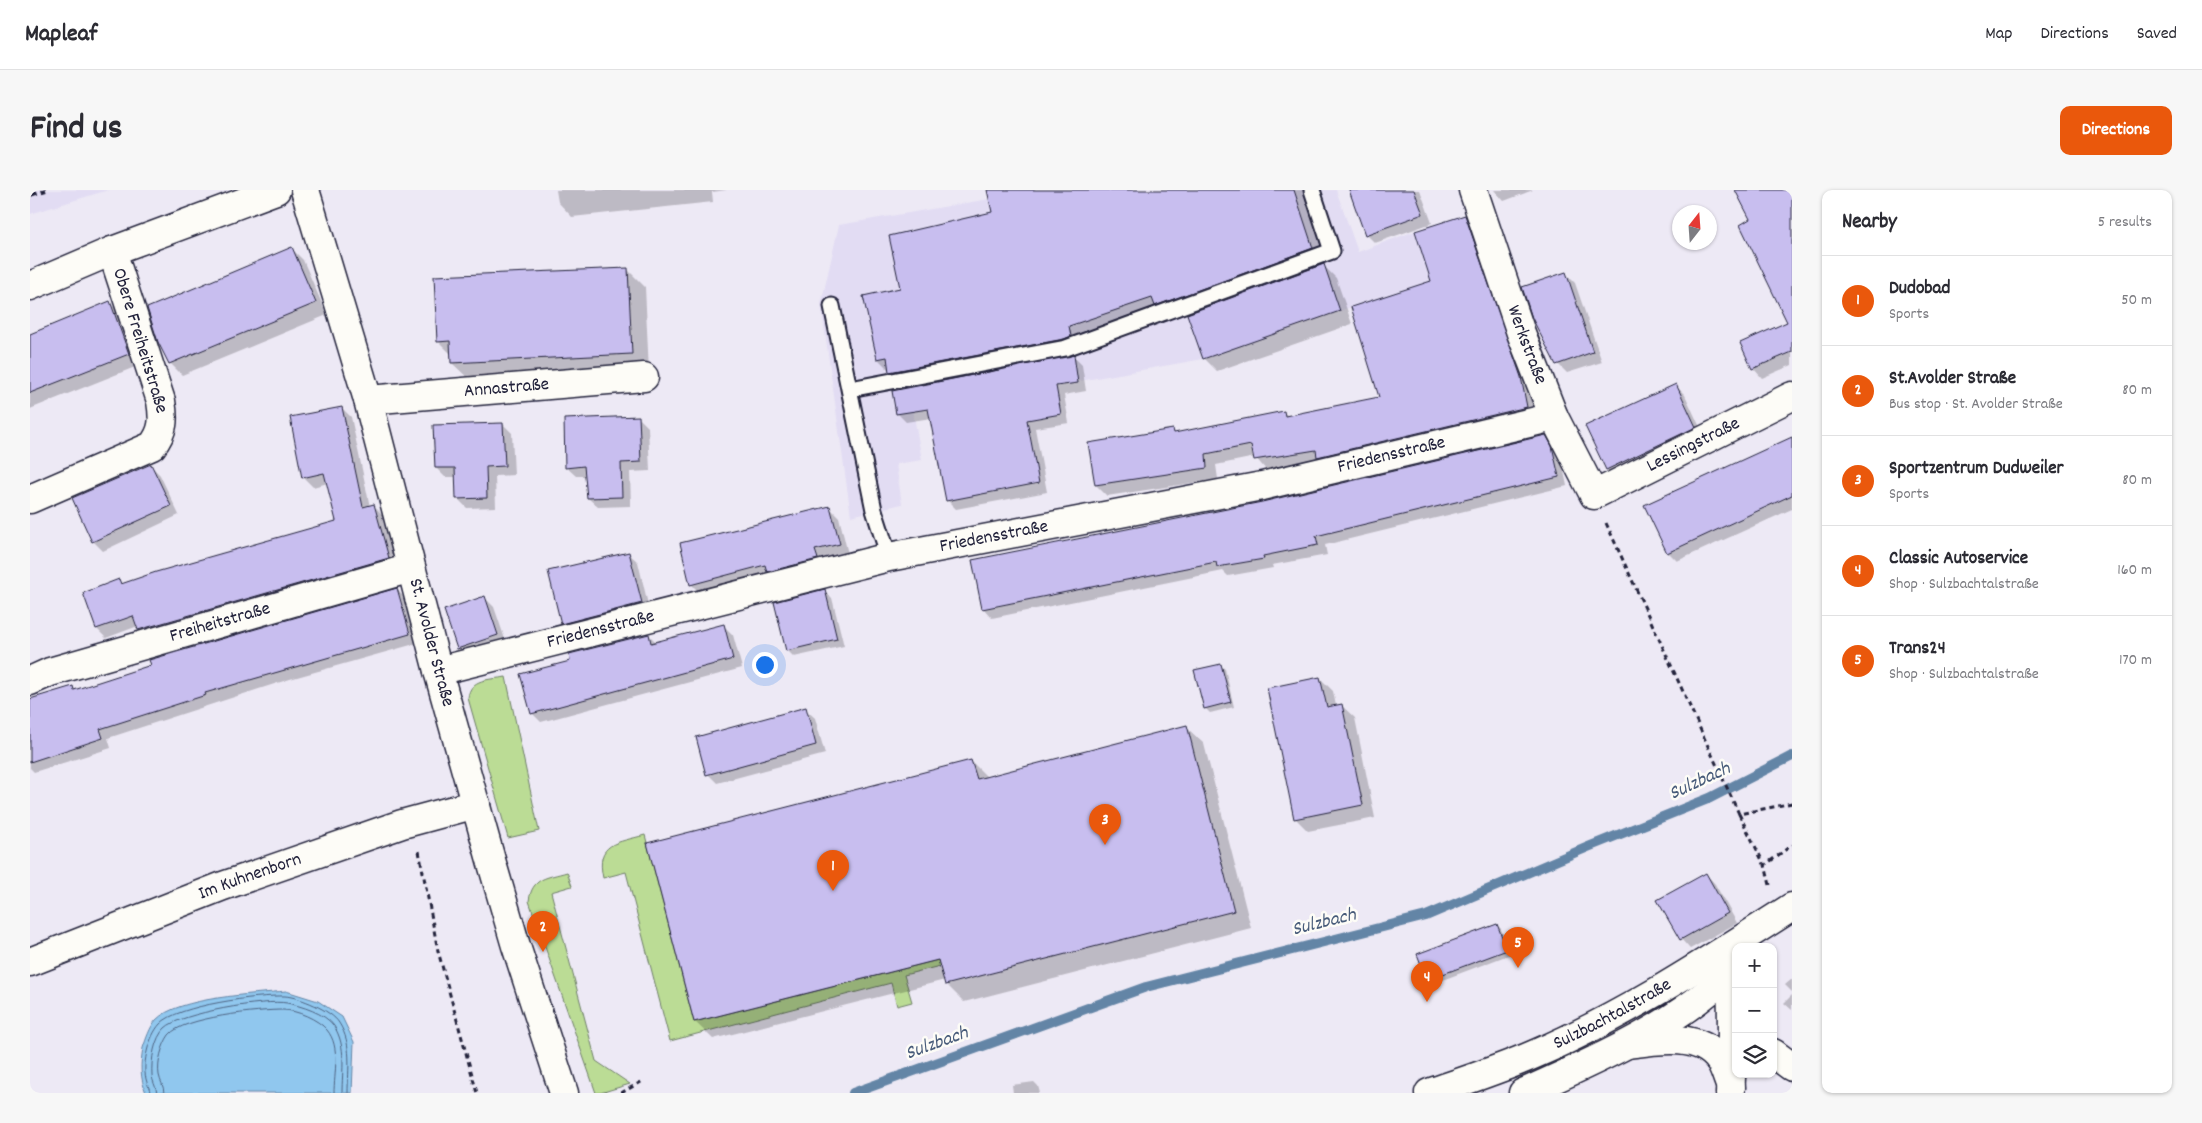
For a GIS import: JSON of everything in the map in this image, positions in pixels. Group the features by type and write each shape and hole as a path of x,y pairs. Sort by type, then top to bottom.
{"street":[{"path":"30,286 112,251 276,190"},
{"name":"St. Avolder Straße","path":"305,190 368,400 438,671 516,946 564,1093"},
{"name":"Werkstraße","path":"1473,190 1521,333 1554,417 1594,495"},
{"name":"Obere Freiheitstraße","path":"30,499 152,446 161,434 164,418 161,401 112,251"},
{"name":"Annastraße","path":"368,400 644,377"},
{"name":"Lessingstraße","path":"1594,495 1792,396"},
{"name":"Friedensstraße","path":"438,671 889,557 1262,486 1554,417"},
{"name":"Freiheitstraße","path":"30,680 50,672 411,568"},
{"name":"Im Kuhnenborn","path":"30,962 223,886 414,822 476,804"},
{"name":"Sulzbachtalstraße","path":"1750,943 1783,904"},
{"name":"Sulzbachtalstraße","path":"1428,1093 1535,1054 1624,1010 1732,961"},
{"name":"Sulzbachtalstraße","path":"1523,1093 1628,1044 1698,999 1732,964"},
{"path":"1730,1090 1720,1061 1725,1047 1734,988"},
{"path":"1628,1044 1665,1039 1725,1047"},
{"path":"1777,1056 1792,1067"}],"lane":[{"path":"850,389 1066,348 1332,251 1312,190"},
{"path":"832,306 874,510 889,557"}],"path":[{"path":"1594,495 1712,760 1783,904"},
{"path":"1739,814 1792,803"},
{"path":"414,822 438,951 477,1093"},
{"path":"1765,865 1792,845"},
{"path":"621,1093 637,1086 643,1081"}],"shaded area":[{"path":"30,190 108,190 30,214"},
{"path":"987,190 1336,190 1358,252 1415,231 1431,281 1203,359 913,411 922,460 896,464 902,504 851,516 821,304 839,225 989,199"}],"green space":[{"path":"506,677 539,831 508,838 468,698 472,687 476,683"},
{"path":"645,835 694,1022 938,960 940,966 904,975 912,1002 897,1006 891,983 670,1041 626,872 603,878 601,866 602,857 610,846"},
{"path":"567,872 572,886 551,892 596,1061 630,1084 600,1093 596,1093 529,901 533,887 537,883 547,877"}],"water":[{"path":"286,991 318,1001 342,1017 354,1042 352,1093 146,1093 142,1076 142,1054 148,1033 156,1020 167,1012 181,1006 237,995"}],"building":[{"path":"987,190 1294,190 1313,248 1155,306 1152,298 1069,326 1071,336 1064,339 889,372 887,357 877,359 863,296 900,288 889,236 992,212"},
{"path":"1349,190 1414,190 1423,214 1365,235"},
{"path":"1735,190 1792,190 1792,352 1752,369 1740,343 1787,322 1740,225 1750,219"},
{"path":"1465,215 1521,377 1527,407 1317,457 1316,450 1254,460 1251,445 1206,454 1207,468 1095,485 1088,443 1173,429 1174,433 1284,411 1285,416 1379,397 1351,307 1431,281 1415,231"},
{"path":"292,247 316,303 169,364 158,342 147,308"},
{"path":"1324,264 1340,311 1203,359 1187,314"},
{"path":"628,268 632,354 451,363 450,341 437,342 434,276"},
{"path":"1566,272 1593,352 1556,365 1532,318 1522,287"},
{"path":"110,301 129,354 30,393 30,334"},
{"path":"1074,355 1078,383 1056,386 1061,414 1027,420 1039,483 946,501 928,409 896,414 892,391"},
{"path":"1676,384 1696,427 1606,470 1585,426"},
{"path":"342,407 363,507 374,504 389,558 138,630 133,616 96,629 83,593 119,579 121,584 156,572 336,521 324,473 302,478 290,417"},
{"path":"639,416 641,462 621,463 622,497 587,498 584,466 565,468 564,419"},
{"path":"503,423 505,466 486,467 487,498 456,499 455,468 435,468 433,425"},
{"path":"1546,435 1552,446 1559,477 1316,536 1318,545 1263,556 1264,559 1217,567 1216,562 982,609 972,560 1262,502"},
{"path":"1792,437 1792,495 1667,553 1644,505"},
{"path":"151,464 171,506 92,542 72,498"},
{"path":"830,506 840,544 815,550 818,559 767,572 765,565 690,585 680,543"},
{"path":"629,552 642,603 561,624 548,571"},
{"path":"397,588 410,634 205,693 206,695 100,729 103,738 30,762 30,699 73,686 74,690 151,665 149,660"},
{"path":"825,589 837,639 786,651 774,602"},
{"path":"485,596 498,635 457,649 444,610"},
{"path":"724,624 733,659 531,714 520,674 570,661 569,654 649,634 651,643"},
{"path":"1221,664 1231,702 1204,709 1194,670"},
{"path":"1320,677 1327,707 1342,704 1363,805 1294,819 1267,688"},
{"path":"806,707 816,745 706,775 696,737"},
{"path":"1187,725 1234,911 945,985 938,960 694,1022 647,843 971,760 977,779"},
{"path":"1706,873 1728,913 1680,940 1657,900"},
{"path":"1497,924 1507,950 1427,980 1417,954"}],"waterway":[{"name":"Sulzbach","path":"853,1093 1146,987 1426,916 1588,847 1710,798 1792,756"}],"railway":[{"path":"30,195 46,190"}],"place":[{"name":"Sportzentrum Dudweiler","path":"1105,845"},
{"name":"Dudobad","path":"833,891"},
{"name":"St.Avolder Straße","path":"543,952"},
{"name":"Trans24","path":"1518,968"},
{"name":"Classic Autoservice","path":"1427,1002"}]}
